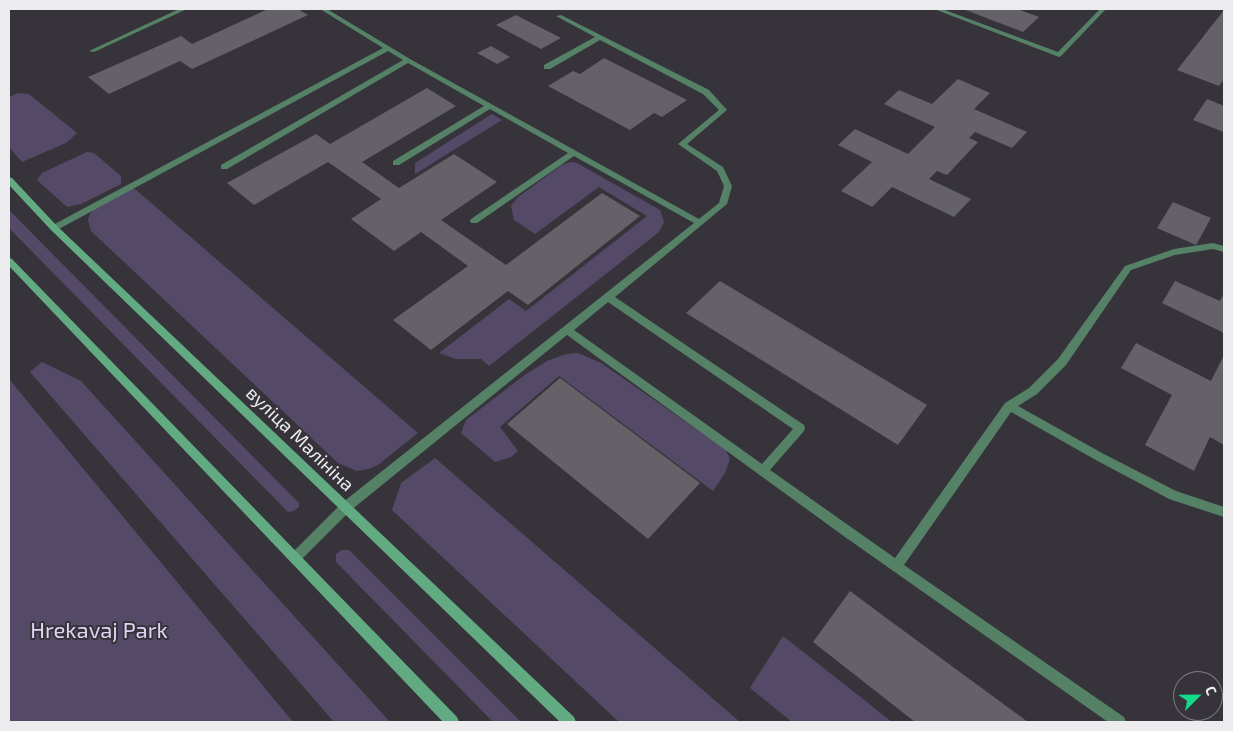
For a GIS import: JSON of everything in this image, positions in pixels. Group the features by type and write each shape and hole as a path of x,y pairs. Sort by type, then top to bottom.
{"main road":[{"name":"вуліца Малініна","path":"9,180 54,228 569,722"},
{"path":"9,261 452,722"}],"lane":[{"path":"92,51 184,9"},
{"path":"323,9 408,60 700,223"},
{"path":"937,9 1059,55 1103,9"},
{"path":"295,558 346,507 723,204 728,186 720,169 682,144 723,110 706,92 559,16"},
{"path":"547,67 600,37"},
{"path":"54,228 388,48"},
{"path":"224,167 408,60"},
{"path":"396,163 491,105"},
{"path":"474,220 574,153"},
{"path":"896,566 1010,406 1033,391 1062,362 1128,268 1174,252 1213,246 1224,249"},
{"path":"608,297 800,428 763,470"},
{"path":"566,329 896,566 1119,722"},
{"path":"1010,406 1098,456 1173,495 1224,512"}],"green space":[{"path":"18,93 29,94 77,133 66,143 22,162 9,147 9,97"},
{"path":"492,114 502,120 415,174 415,163"},
{"path":"87,152 94,153 121,176 121,184 81,204 67,207 37,180 42,173"},
{"path":"571,162 577,163 660,210 664,222 659,232 489,366 481,359 456,359 439,353 509,299 526,311 647,216 599,187 535,234 514,220 511,206 518,197 562,165"},
{"path":"128,189 135,189 418,433 378,465 369,469 357,471 338,463 91,231 88,219 90,214 98,205"},
{"path":"9,210 299,503 299,507 294,511 288,512 9,228"},
{"path":"578,353 601,363 725,449 730,459 725,473 713,491 559,376 500,427 518,451 511,457 495,462 461,433 466,420 526,374 547,361 566,354"},
{"path":"42,362 81,381 390,722 334,722 30,372"},
{"name":"Hrekavaj Park","path":"9,379 293,722 9,722"},
{"path":"435,458 740,722 619,722 392,510 401,483"},
{"path":"342,550 349,550 521,722 493,722 336,562 336,554"},
{"path":"783,636 892,722 792,722 750,688"}],"building":[{"path":"268,9 298,9 308,15 192,69 180,61 109,94 88,77 181,36 192,44"},
{"path":"963,9 1017,9 1039,17 1023,32"},
{"path":"1224,10 1224,79 1219,86 1177,70"},
{"path":"516,15 561,38 541,49 496,25"},
{"path":"491,46 510,57 497,64 477,53"},
{"path":"604,58 687,100 662,117 654,113 630,130 548,86 573,71 580,74"},
{"path":"958,79 990,93 974,109 1027,132 1012,148 975,132 969,138 978,142 947,175 937,171 929,179 971,199 954,217 892,187 872,207 841,191 872,162 838,145 855,129 908,154 935,127 884,104 899,90 932,104"},
{"path":"427,88 456,106 362,162 399,188 454,154 497,182 441,220 506,265 602,193 640,216 528,305 508,291 431,350 393,320 468,266 421,232 394,251 351,219 381,199 328,162 254,205 227,183 316,134 330,144"},
{"path":"1207,99 1224,106 1224,132 1193,120"},
{"path":"1173,202 1211,218 1196,245 1157,228"},
{"path":"720,281 927,405 898,445 686,313"},
{"path":"1175,281 1220,301 1224,293 1224,333 1162,303"},
{"path":"1136,343 1211,381 1224,355 1224,445 1210,437 1194,471 1145,445 1172,395 1121,368"},
{"path":"560,378 700,483 648,539 507,424"},
{"path":"850,591 1028,722 915,722 813,642"}]}
